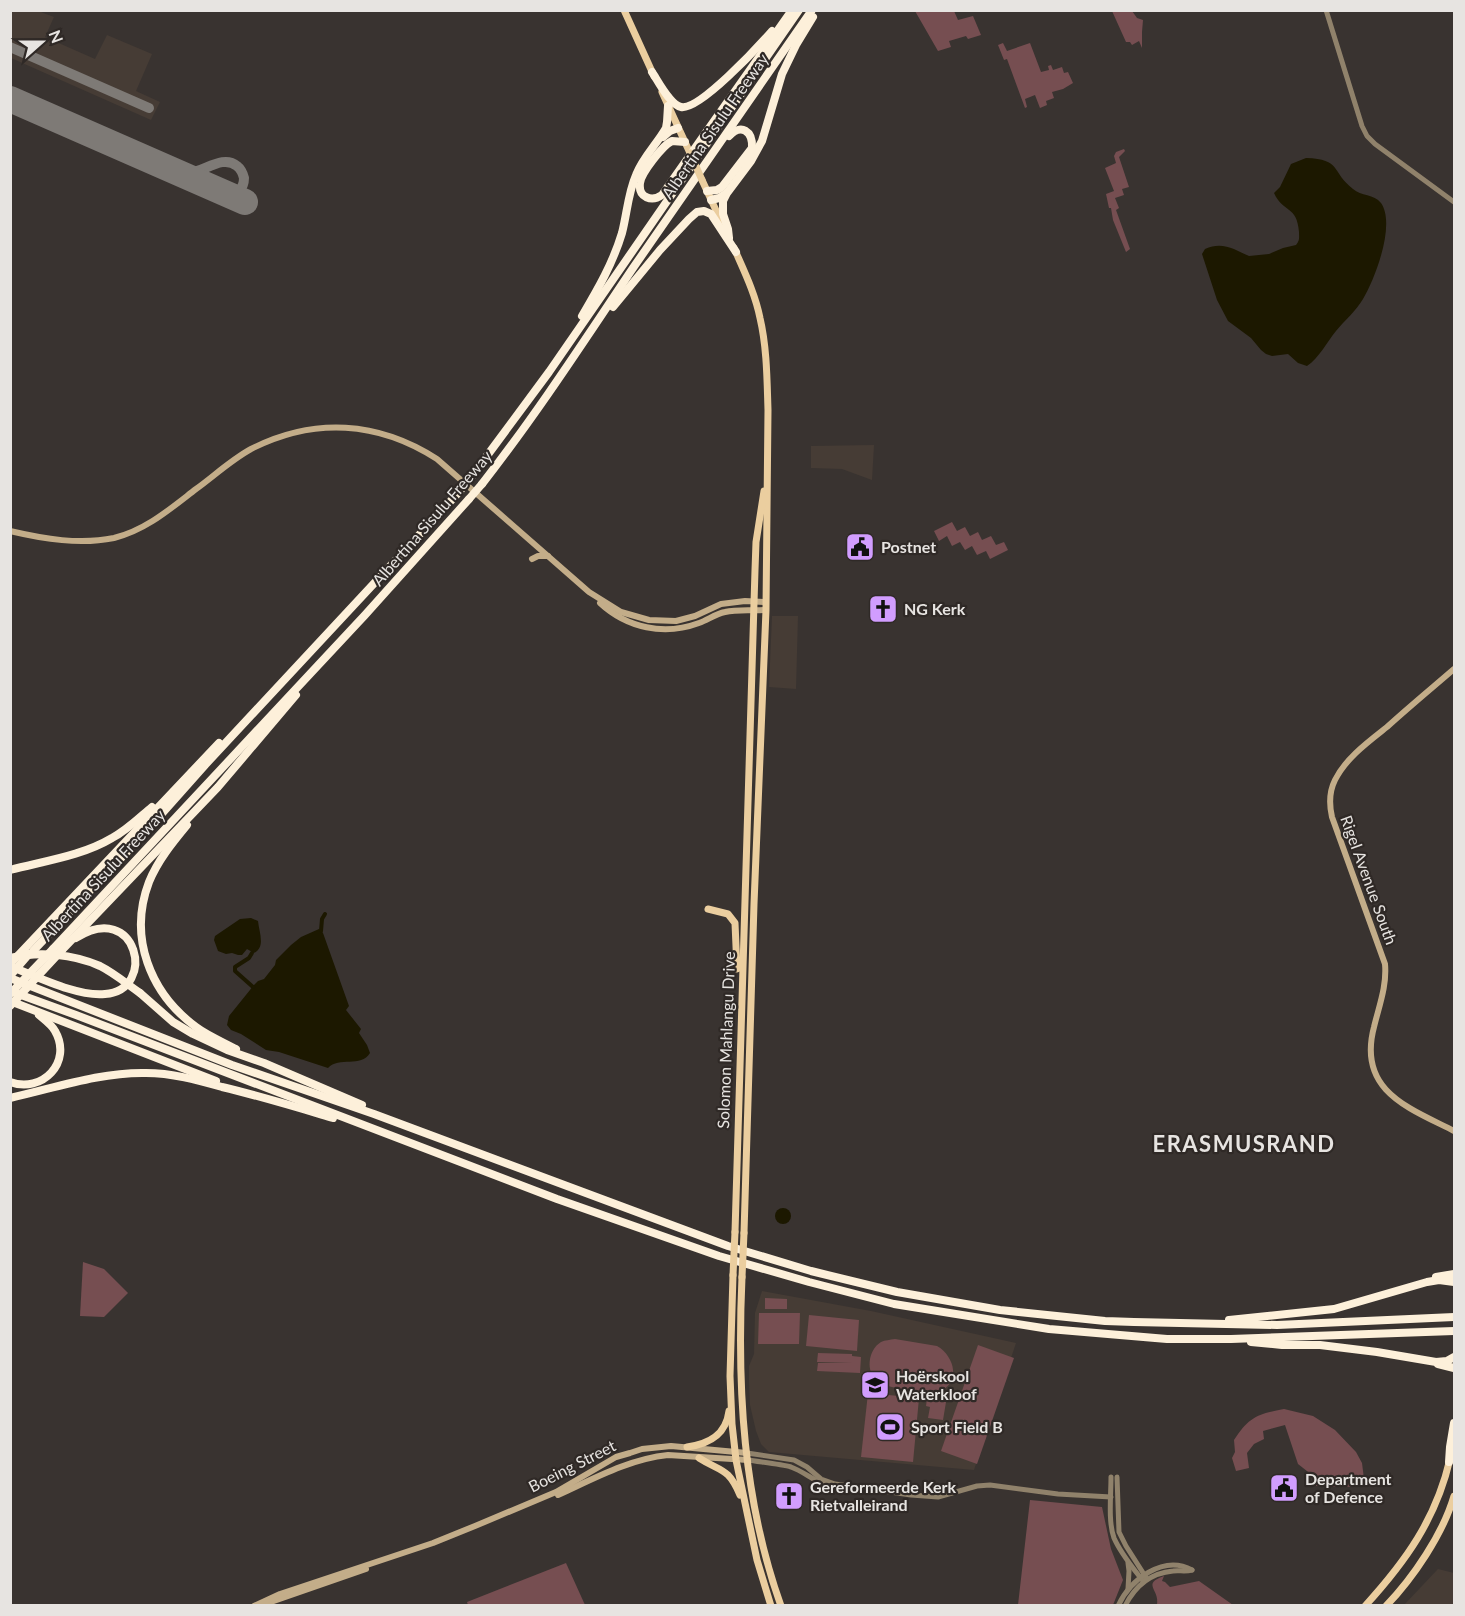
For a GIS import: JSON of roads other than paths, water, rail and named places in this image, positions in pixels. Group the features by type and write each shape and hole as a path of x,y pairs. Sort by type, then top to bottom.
{"highway":[{"path":"652,72 674,103 680,107 690,106 705,96 744,60 790,10"},
{"path":"684,142 672,141 664,147 641,178 639,185 643,195 654,199 662,195 790,10"},
{"name":"Albertina Sisulu Freeway","path":"10,977 29,950 460,491 549,372 799,10"},
{"name":"Albertina Sisulu Freeway","path":"10,993 365,615 470,499 559,380 634,267 812,10"},
{"path":"729,238 722,204 762,141 782,74 817,10"},
{"path":"549,372 605,276 620,239 635,177 639,167 666,128 668,106"},
{"path":"652,149 667,133 678,128"},
{"path":"634,267 645,256 726,139 736,130 747,132 752,140 750,151 722,187 717,190 706,189"},
{"path":"711,200 727,193"},
{"path":"559,380 623,294 694,214 704,211 711,214 736,252"},
{"path":"64,947 90,930 108,928 117,931 130,943 134,951 136,963 127,984 120,990 103,995 89,994 10,966 29,950 194,768 357,603"},
{"path":"365,615 218,787 159,862 143,901 142,943 156,984 173,1007 198,1029 264,1063 462,1148"},
{"path":"10,870 82,851 111,839 138,819 194,768"},
{"path":"12,1004 218,787"},
{"path":"10,958 43,954 66,956 100,966 140,993 173,1022 193,1034 226,1050 264,1063"},
{"path":"10,977 232,1065 374,1114 728,1246 811,1271 897,1292 1000,1310 1105,1321 1277,1325 1455,1317"},
{"path":"10,993 75,1014 557,1199 719,1256 894,1304 1070,1331 1167,1339 1231,1340 1455,1331"},
{"path":"10,1082 24,1085 40,1081 57,1065 60,1049 55,1030 47,1022 36,1014 12,1004"},
{"path":"12,1004 263,1097"},
{"path":"10,1098 104,1076 144,1072 161,1073 263,1097 379,1130"},
{"path":"1387,1294 1440,1275 1455,1274"},
{"path":"1191,1324 1320,1311 1439,1280 1455,1282"},
{"path":"1231,1340 1262,1344 1320,1346 1441,1362 1455,1358"},
{"path":"1400,1356 1455,1368"},
{"path":"1449,1462 1455,1423"}],"main road":[{"name":"Solomon Mahlangu Drive","path":"624,10 736,252 754,295 763,332 768,410 766,471 768,523 740,1380 741,1407 757,1522 781,1605"},
{"path":"10,531 51,538 82,538 113,534 143,523 171,508 249,450 284,435 327,427 370,430 393,436 436,459 601,604 618,617 640,627 677,629 723,613 754,610 766,606"},
{"name":"Solomon Mahlangu Drive","path":"766,471 756,543 730,1376 736,1460 757,1560 771,1605"},
{"path":"532,559 538,556 548,556"},
{"path":"589,592 621,612 657,621 683,620 721,604 754,601 766,606"},
{"name":"Rigel Avenue South","path":"1455,669 1364,746 1336,777 1330,794 1332,817 1385,964 1384,986 1371,1042 1371,1057 1377,1076 1389,1093 1414,1112 1455,1129"},
{"path":"708,909 728,914 735,923 740,1037"},
{"path":"687,1447 712,1440 722,1430 728,1415 730,1376"},
{"path":"1365,1605 1407,1556 1424,1528 1438,1497 1455,1438"},
{"name":"Boeing Street","path":"254,1605 475,1526 556,1492 623,1455 642,1449 687,1447 735,1451 747,1456"},
{"name":"Boeing Street","path":"262,1605 436,1544 639,1460 668,1455 736,1460 747,1456"},
{"path":"699,1458 728,1474 744,1502"},
{"path":"1386,1605 1420,1564 1455,1496"}],"street":[{"path":"1326,10 1367,136 1454,201"},
{"name":"Boeing Street","path":"747,1456 794,1460 822,1479 834,1484 911,1495 938,1497 977,1486 990,1485 1058,1494 1111,1497"},
{"path":"1095,1496 1105,1491 1113,1479"},
{"path":"1113,1479 1111,1526 1114,1537 1127,1559 1144,1578"},
{"path":"1113,1479 1121,1538 1144,1578"},
{"path":"1104,1497 1111,1510"},
{"path":"1111,1497 1118,1517"},
{"path":"1127,1559 1128,1591"},
{"path":"1118,1605 1128,1591 1144,1578 1159,1568 1174,1566 1192,1570 1170,1571 1144,1578 1125,1605"}],"waterway":[{"path":"321,931 325,914"},
{"path":"252,953 249,958 235,967 235,971 253,987"}],"place":[{"name":"Postnet","path":"860,547"},
{"name":"NG Kerk","path":"883,609"},
{"name":"Hoërskool Waterkloof","path":"875,1385"},
{"name":"Sport Field B","path":"890,1427"},
{"name":"Department of Defence","path":"1284,1488"},
{"name":"Gereformeerde Kerk Rietvalleirand","path":"789,1496"}],"district":[{"name":"ERASMUSRAND","path":"1244,1144"}]}
